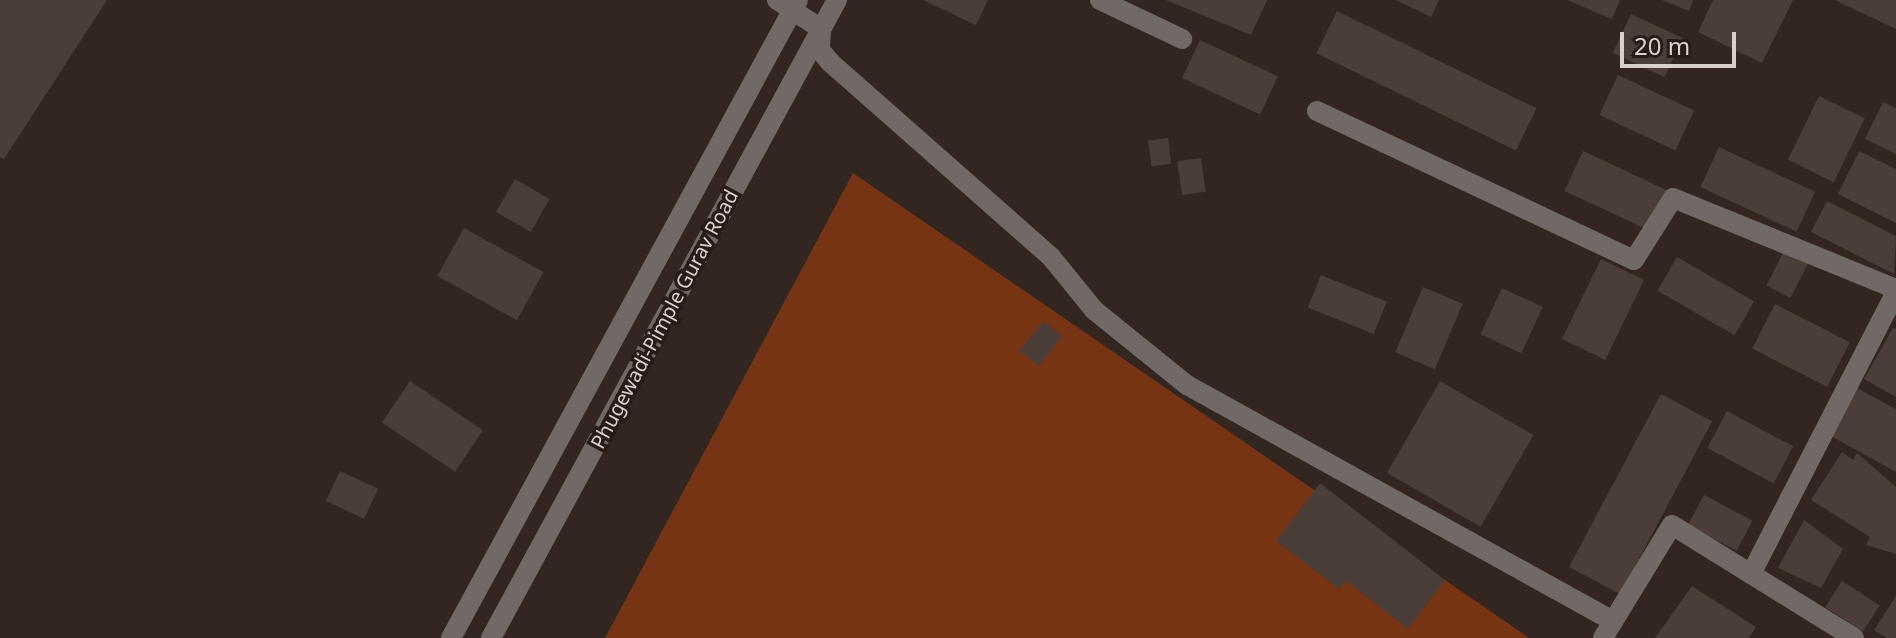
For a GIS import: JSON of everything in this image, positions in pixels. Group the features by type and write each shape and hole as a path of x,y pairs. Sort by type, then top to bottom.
{"street":[{"name":"Phugewadi-Pimple Gurav Road","path":"491,638 837,0"},
{"path":"1100,0 1182,39"},
{"name":"Phugewadi-Pimple Gurav Road","path":"451,638 789,3"},
{"path":"789,3 821,29 820,50 831,63 1051,257 1094,310 1187,385 1608,630 1672,525 1854,638"},
{"path":"1317,111 1634,260 1673,198 1896,291 1751,574"}],"shaded area":[{"path":"853,173 1528,637 605,638"}],"building":[{"path":"0,0 107,0 4,159 0,157"},
{"path":"923,0 988,0 976,25"},
{"path":"1166,0 1267,0 1251,35"},
{"path":"1396,0 1439,0 1431,17"},
{"path":"1567,0 1620,0 1612,19"},
{"path":"1662,0 1693,0 1689,11"},
{"path":"1713,0 1793,0 1762,63 1698,32"},
{"path":"1835,0 1896,0 1896,29"},
{"path":"1337,11 1537,108 1516,151 1316,53"},
{"path":"1631,14 1683,38 1664,77 1613,53"},
{"path":"1200,40 1278,76 1260,114 1182,78"},
{"path":"1618,75 1694,110 1676,150 1599,115"},
{"path":"1819,96 1865,118 1834,182 1788,160"},
{"path":"1883,102 1896,108 1896,154 1865,139"},
{"path":"1168,138 1171,164 1151,166 1148,140"},
{"path":"1719,147 1815,192 1796,232 1700,187"},
{"path":"1583,151 1669,191 1651,231 1564,191"},
{"path":"1859,151 1896,169 1896,223 1838,194"},
{"path":"1201,158 1206,192 1182,195 1177,161"},
{"path":"515,179 550,199 531,232 496,212"},
{"path":"1827,201 1896,236 1894,274 1811,232"},
{"path":"464,228 544,272 517,320 437,276"},
{"path":"1785,249 1809,261 1790,298 1766,286"},
{"path":"1677,257 1754,301 1735,335 1658,291"},
{"path":"1601,259 1644,280 1605,360 1562,339"},
{"path":"1321,275 1387,302 1374,334 1308,307"},
{"path":"1423,287 1463,304 1435,369 1395,352"},
{"path":"1502,288 1543,307 1521,353 1480,334"},
{"path":"1775,304 1850,342 1827,387 1752,349"},
{"path":"1043,321 1062,336 1039,366 1020,351"},
{"path":"1893,328 1896,329 1896,397 1864,379"},
{"path":"410,381 483,430 455,472 382,422"},
{"path":"1440,381 1534,435 1481,527 1387,473"},
{"path":"1857,388 1896,409 1896,472 1831,436"},
{"path":"1661,394 1712,421 1620,594 1569,567"},
{"path":"1727,411 1793,446 1774,483 1707,448"},
{"path":"1842,452 1853,460 1857,453 1896,487 1896,554 1866,545 1870,537 1811,500"},
{"path":"340,471 378,489 364,519 326,501"},
{"path":"1320,483 1445,580 1408,629 1346,581 1339,589 1276,541"},
{"path":"1704,495 1753,521 1737,551 1688,525"},
{"path":"1804,520 1843,549 1821,588 1778,568"},
{"path":"1842,581 1880,606 1863,632 1825,607"},
{"path":"1692,586 1756,627 1749,638 1655,638"},
{"path":"1896,596 1896,638 1887,638 1874,630"}]}
